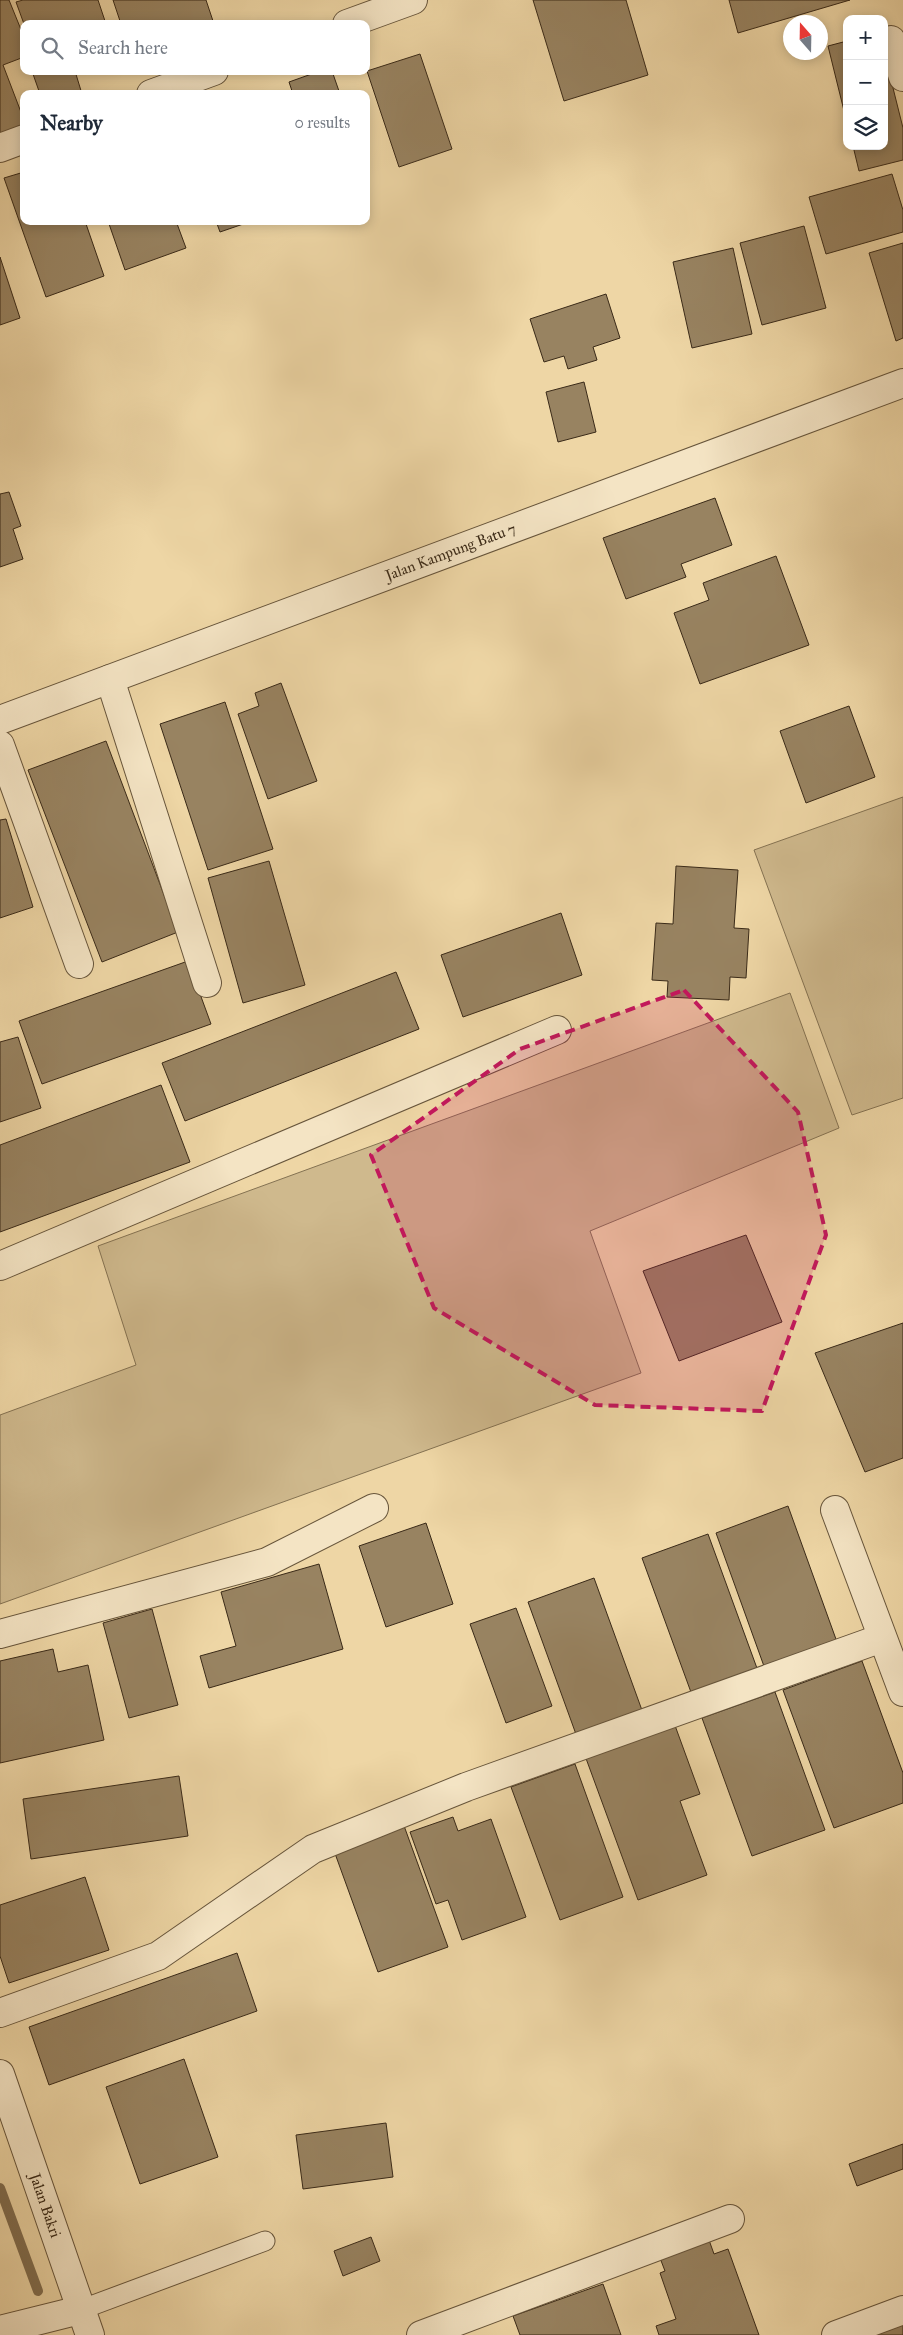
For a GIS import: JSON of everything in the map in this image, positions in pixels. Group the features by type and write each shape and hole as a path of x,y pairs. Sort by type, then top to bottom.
{"street":[{"path":"358,20 413,0"},
{"path":"891,40 903,77"},
{"path":"162,90 203,75"},
{"path":"0,148 20,141"},
{"name":"Jalan Kampung Batu 7","path":"0,720 903,384"},
{"path":"110,679 206,983"},
{"path":"0,745 79,964"},
{"path":"0,1266 558,1030"},
{"path":"0,1634 267,1562 374,1508"},
{"path":"835,1510 903,1692"},
{"path":"0,2013 158,1956 313,1849 466,1788 882,1638"},
{"name":"Jalan Bakri","path":"0,2074 90,2335"},
{"path":"421,2335 730,2219"},
{"path":"0,2330 80,2310"},
{"path":"836,2335 903,2310"}],"lane":[{"path":"80,2310 265,2241"}],"highlighted area":[{"path":"684,990 798,1112 826,1235 762,1411 595,1405 434,1308 371,1155 520,1049"}],"shaded area":[{"path":"903,797 903,1098 852,1115 754,850"},
{"path":"790,993 839,1128 590,1231 641,1373 0,1604 0,1415 136,1365 98,1246"}],"building":[{"path":"0,0 9,0 20,27 20,59 3,65 20,110 20,128 0,136"},
{"path":"23,0 98,0 105,20 23,20 16,2"},
{"path":"113,0 206,0 213,20 120,20"},
{"path":"533,0 626,0 648,75 564,101"},
{"path":"729,0 850,0 799,15 783,15 783,20 738,33"},
{"path":"843,42 843,107 828,46"},
{"path":"420,54 452,149 399,167 368,75 370,75 370,70"},
{"path":"888,68 903,128 903,160 859,171 854,150 888,150"},
{"path":"33,75 76,75 81,90 39,90"},
{"path":"309,75 333,75 339,90 292,90 289,82"},
{"path":"20,173 20,223 4,178"},
{"path":"892,174 903,210 903,232 826,254 809,197"},
{"path":"21,225 86,225 104,276 46,297"},
{"path":"109,225 177,225 186,248 125,270"},
{"path":"217,225 240,225 220,232"},
{"path":"804,226 826,308 762,325 740,243"},
{"path":"903,243 903,338 896,341 869,253"},
{"path":"733,248 752,334 692,348 673,262"},
{"path":"0,257 20,318 0,325"},
{"path":"606,294 620,338 593,347 597,360 568,369 564,356 544,362 530,319"},
{"path":"584,382 596,432 558,442 546,392"},
{"path":"9,492 21,526 13,529 23,559 0,567 0,494"},
{"path":"715,498 732,545 681,564 686,577 626,599 603,538"},
{"path":"776,556 809,645 700,684 674,613 709,600 703,583"},
{"path":"281,683 317,781 268,799 238,714 259,706 255,693"},
{"path":"225,702 273,849 208,870 160,724"},
{"path":"849,706 875,777 806,803 780,731"},
{"path":"106,741 178,932 102,962 28,770"},
{"path":"6,819 33,907 0,918 0,820"},
{"path":"269,861 305,985 243,1003 208,878"},
{"path":"676,866 738,870 734,928 749,929 746,978 730,977 729,1000 667,997 668,981 652,980 656,923 673,924"},
{"path":"561,913 582,975 463,1017 441,955"},
{"path":"188,961 211,1024 42,1084 19,1021"},
{"path":"396,972 419,1029 185,1121 162,1063"},
{"path":"18,1037 41,1108 0,1122 0,1042"},
{"path":"161,1085 190,1162 0,1232 0,1145"},
{"path":"746,1235 782,1322 679,1361 643,1271"},
{"path":"903,1323 903,1458 865,1472 815,1353"},
{"path":"788,1506 837,1642 765,1669 716,1533"},
{"path":"426,1523 453,1604 386,1627 359,1546"},
{"path":"708,1534 758,1671 692,1695 642,1558"},
{"path":"319,1564 343,1649 209,1688 200,1656 236,1646 221,1592"},
{"path":"594,1578 643,1713 577,1737 528,1602"},
{"path":"516,1608 552,1706 506,1723 470,1624"},
{"path":"152,1609 178,1705 129,1718 103,1623"},
{"path":"53,1649 58,1672 88,1665 104,1740 0,1763 0,1661"},
{"path":"862,1661 903,1773 903,1803 834,1828 783,1690"},
{"path":"775,1692 825,1830 752,1856 702,1718"},
{"path":"673,1720 700,1794 680,1801 707,1875 638,1900 584,1753"},
{"path":"575,1764 623,1897 560,1920 511,1787"},
{"path":"179,1776 188,1836 31,1859 23,1799"},
{"path":"453,1817 458,1831 491,1819 526,1917 462,1940 448,1900 436,1904 410,1832"},
{"path":"403,1823 448,1947 378,1972 333,1848"},
{"path":"85,1877 109,1950 9,1983 0,1956 0,1905"},
{"path":"237,1953 257,2011 49,2085 29,2027"},
{"path":"184,2059 218,2157 140,2184 106,2087"},
{"path":"386,2123 393,2177 303,2189 296,2135"},
{"path":"903,2144 903,2169 857,2186 849,2164"},
{"path":"371,2237 380,2261 343,2276 334,2251"},
{"path":"709,2240 714,2254 728,2249 759,2335 659,2335 656,2326 676,2319 660,2273 665,2271 660,2258"},
{"path":"603,2284 621,2335 520,2335 513,2316"},
{"path":"903,2324 903,2335 874,2335"}],"waterway":[{"path":"0,2188 38,2291"}]}
